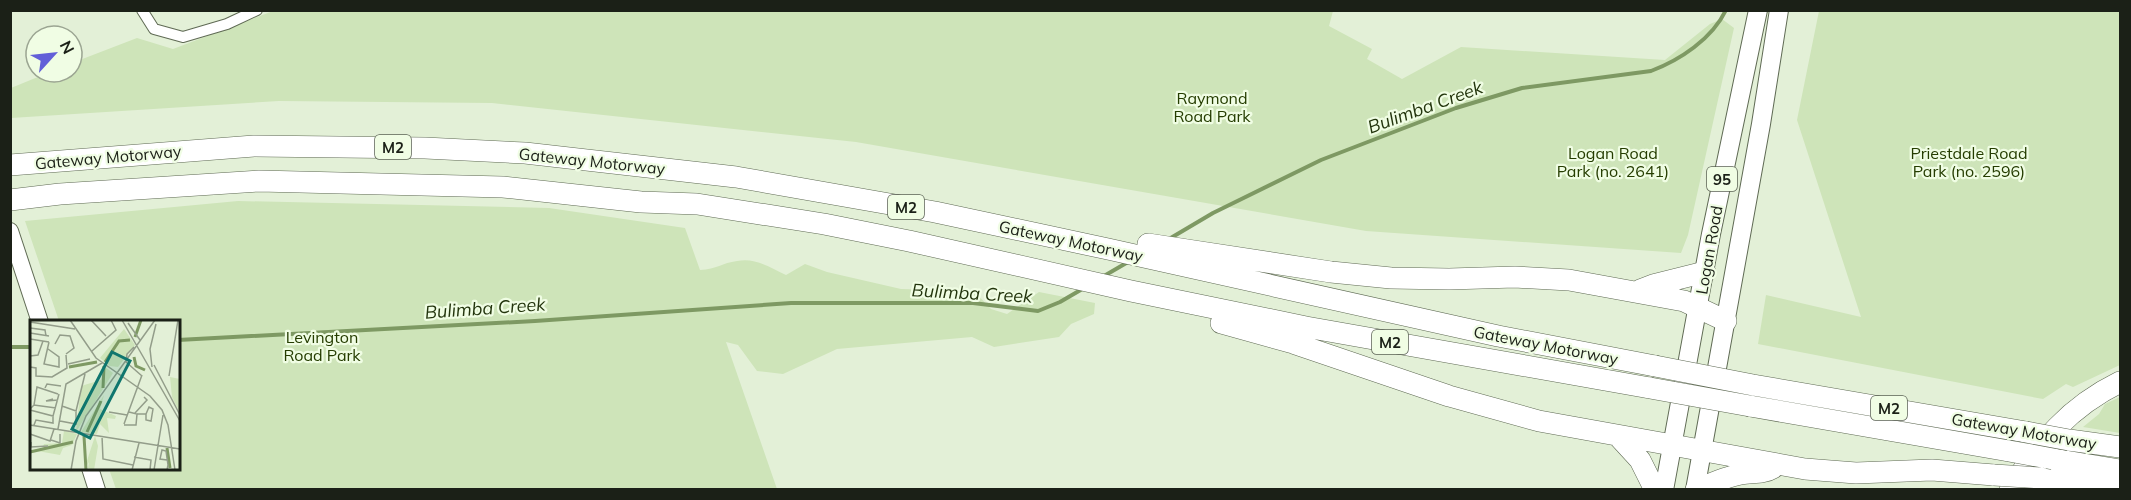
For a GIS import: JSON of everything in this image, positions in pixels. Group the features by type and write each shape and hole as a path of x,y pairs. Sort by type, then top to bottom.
{"highway":[{"name":"Gateway Motorway","path":"10,165 254,146 425,148 525,153 736,177 935,212 1108,249 1167,254 1498,336 1753,385 2121,447"},
{"name":"Gateway Motorway","path":"10,200 60,194 259,181 502,187 641,202 697,204 761,213 909,240 1055,273 1126,295 2121,470"},
{"path":"1167,254 1417,279 1539,277 1569,280 1684,301 1726,321"},
{"path":"1637,292 1653,285 1705,273"},
{"path":"1126,295 1264,334 1493,410 1539,421 1779,465 1856,473 1932,470 2121,486"},
{"path":"2010,489 2040,446 2062,422 2095,396 2121,382"},
{"path":"1618,436 1640,460 1654,489"},
{"path":"1695,489 1735,476 1767,472 1779,465"}],"main road":[{"name":"Logan Road","path":"1664,489 1720,191 1758,10"},
{"name":"Logan Road","path":"1695,489 1779,10"},
{"path":"10,231 40,320"},
{"path":"91,470 97,489"}],"street":[{"path":"142,10 154,29 183,37 227,24 257,10"}],"green space":[{"name":"Raymond Road Park","path":"273,11 1333,11 1329,26 1372,49 1367,59 1402,79 1461,47 1665,60 1710,24 1722,19 1734,28 1688,235 1681,253 1366,231 856,142 492,103 279,101 11,118 11,88 24,83 84,84 84,58 137,38 173,49"},
{"name":"Priestdale Road Park (no. 2596)","path":"1819,11 2120,11 2120,365 2073,387 2066,384 2043,399 1758,344 1766,295 1861,317 1797,120"},
{"name":"Levington Road Park","path":"238,201 549,208 685,228 700,270 744,260 763,264 786,275 805,264 827,272 901,289 974,291 991,309 1007,314 1039,292 1095,303 1094,314 1071,324 1059,337 994,347 972,337 837,349 783,374 757,371 738,345 726,342 777,489 116,489 109,470 180,470 180,320 59,320 25,221"},
{"path":"2120,397 2120,433 2083,427 2099,414 2105,404"}],"waterway":[{"name":"Bulimba Creek","path":"1169,239 1213,213 1321,160 1456,108 1522,88 1651,71 1684,55 1704,39 1726,10"},
{"name":"Bulimba Creek","path":"1104,276 1128,262"},
{"name":"Bulimba Creek","path":"180,340 535,321 791,303 973,303 1038,311 1084,288"},
{"name":"Bulimba Creek","path":"10,347 30,347"}],"park label":[{"name":"Logan Road Park (no. 2641)","path":"1613,162"}]}
